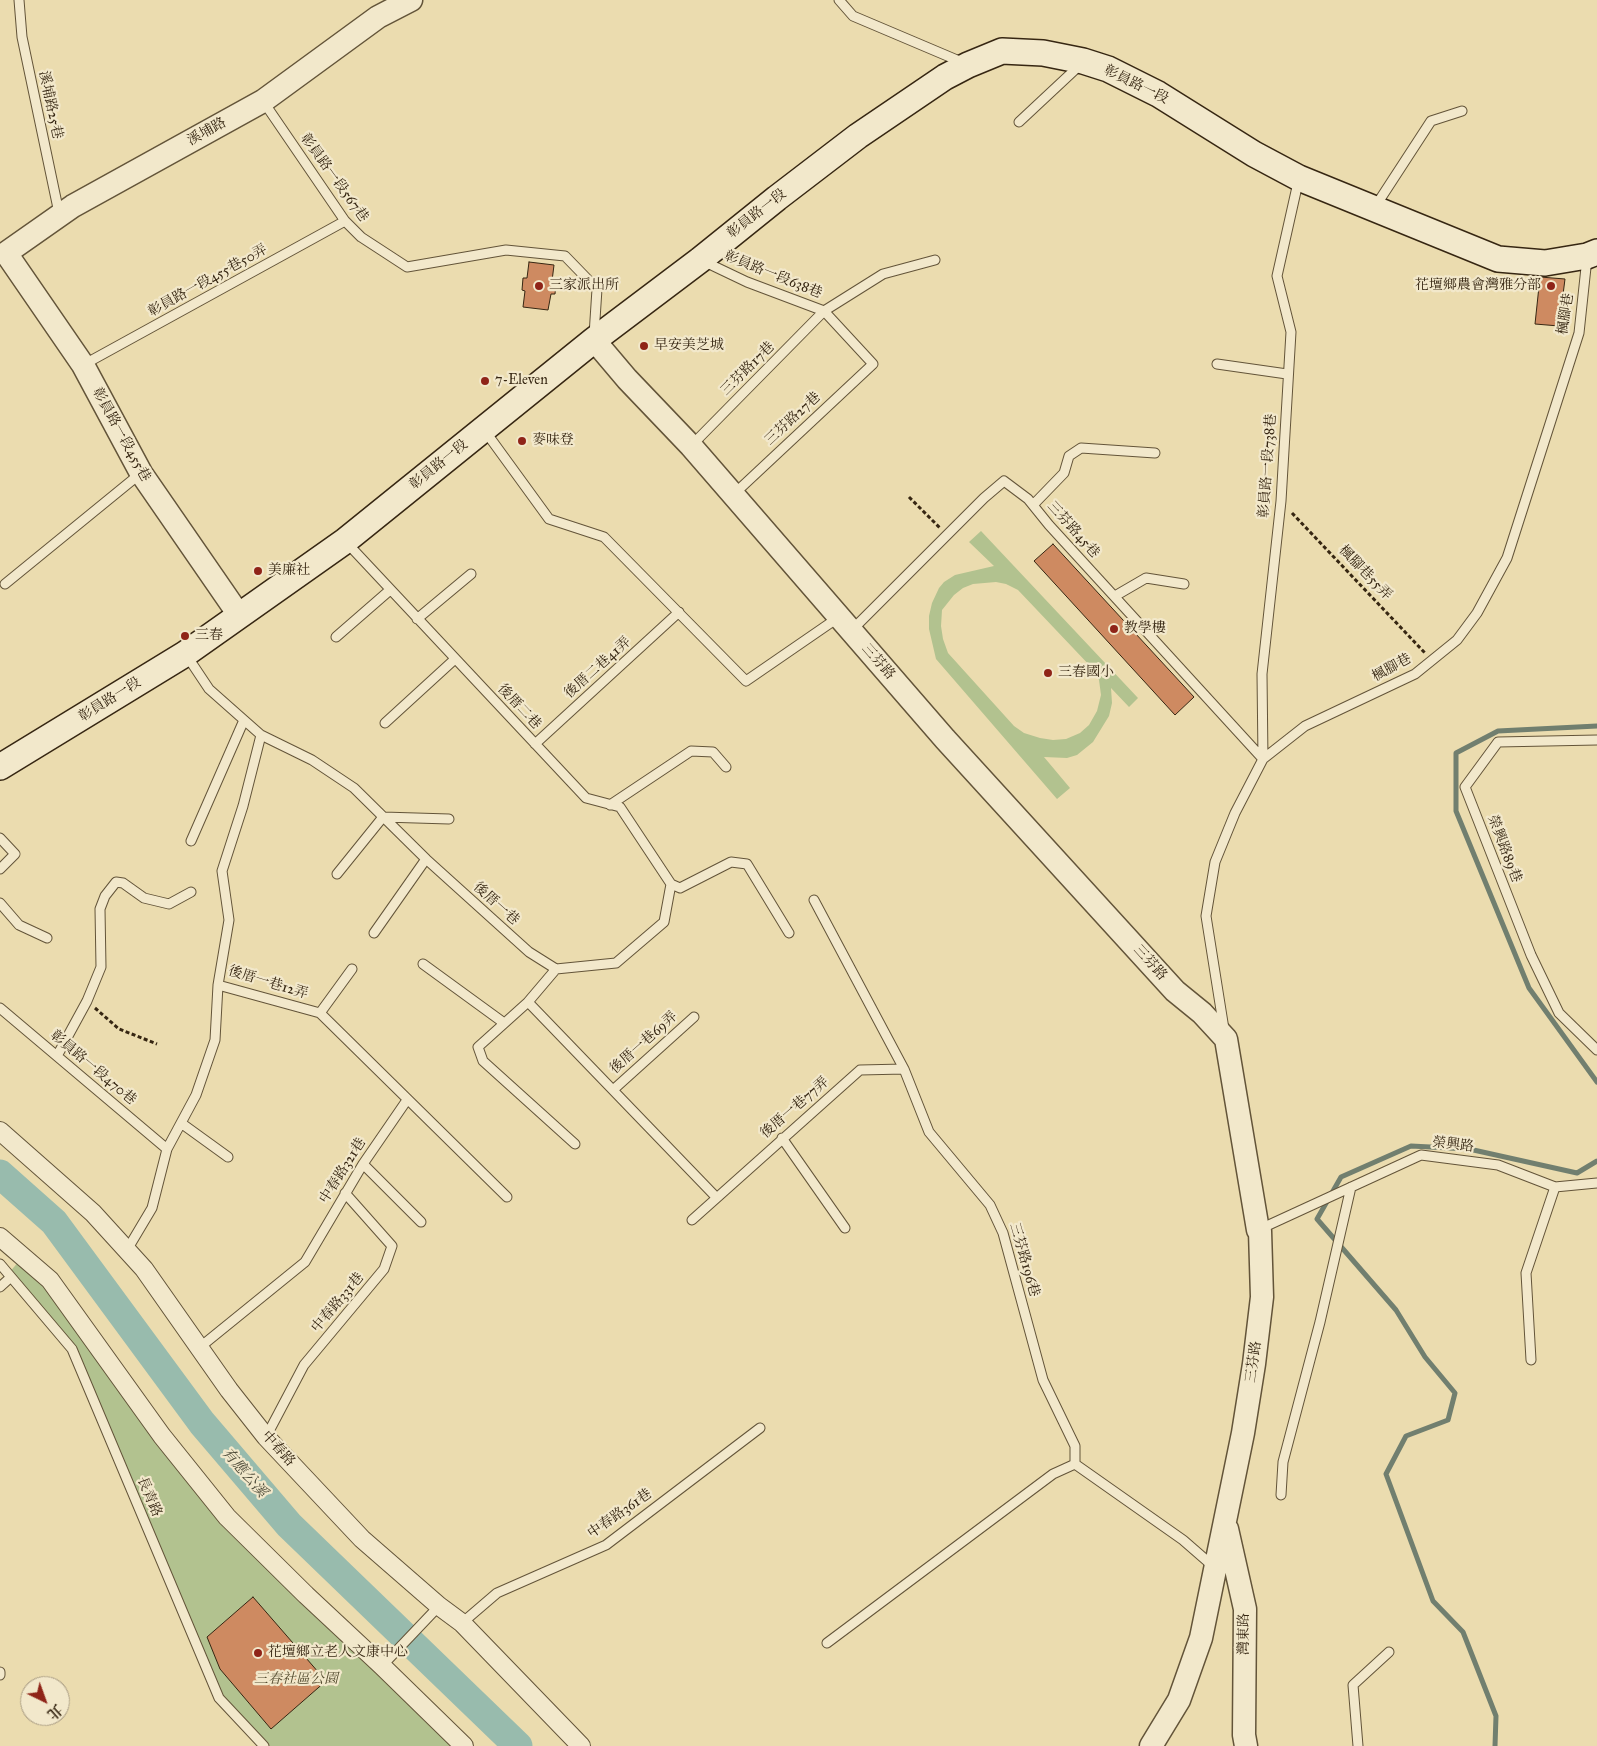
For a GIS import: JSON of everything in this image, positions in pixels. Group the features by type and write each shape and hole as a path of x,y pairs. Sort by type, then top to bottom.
{"main road":[{"name":"彰員路一段","path":"0,767 185,654 345,541 594,340 700,260 858,136 945,77 1002,50 1043,53 1083,61 1108,70 1158,94 1254,154 1299,178 1498,259 1544,263 1592,254"}],"street":[{"name":"溪埔路","path":"3,255 73,206 263,101 378,17 411,0"},
{"name":"彰員路一段455巷","path":"3,255 83,366 141,473 239,616"},
{"name":"三芬路","path":"594,340 627,379 691,446 945,739 1174,991 1202,1013 1226,1039 1258,1230 1260,1231 1262,1297 1256,1354 1243,1432 1201,1638 1178,1700 1151,1746"},
{"name":"中春路","path":"0,1131 93,1213 144,1269 228,1390 266,1436 362,1539 439,1606 462,1623 582,1746"},
{"path":"0,1237 50,1280 162,1436 227,1517 464,1746"},
{"name":"灣東路","path":"1225,1523 1246,1609 1244,1735 1246,1746"}],"lane":[{"name":"溪埔路25巷","path":"19,0 22,37 60,215"},
{"path":"839,0 853,16 968,65"},
{"path":"1019,122 1083,61"},
{"name":"彰員路一段567巷","path":"263,101 345,220 361,238 407,267 506,250 565,256 597,289 594,340"},
{"path":"1374,208 1431,121 1462,111"},
{"name":"彰員路一段738巷","path":"1263,759 1262,674 1281,501 1290,332 1277,276 1299,178"},
{"name":"彰員路一段455巷50弄","path":"83,366 345,220"},
{"name":"楓腳巷","path":"1226,1039 1206,916 1215,862 1235,813 1263,759 1305,726 1414,674 1457,640 1477,612 1507,558 1579,333 1592,254"},
{"name":"彰員路一段638巷","path":"700,260 747,282 824,312 873,364"},
{"name":"三芬路17巷","path":"691,446 824,312 883,274 935,260"},
{"name":"三芬路27巷","path":"733,495 873,364"},
{"path":"1217,364 1287,374"},
{"path":"484,429 550,519 604,537 679,612"},
{"path":"1033,505 1064,473 1069,456 1081,448 1155,453"},
{"path":"6,584 141,473"},
{"name":"三芬路45巷","path":"679,612 746,681 845,623 947,536 1004,481 1028,499 1048,525 1263,759"},
{"name":"後厝二巷","path":"345,541 586,798 620,807 671,884"},
{"path":"417,619 472,574"},
{"path":"1115,596 1146,578 1184,584"},
{"path":"336,637 390,590"},
{"name":"後厝二巷41弄","path":"535,744 679,612"},
{"name":"後厝一巷","path":"185,654 209,689 261,735 319,764 354,788 426,859 529,952 556,969"},
{"path":"385,723 455,659"},
{"path":"191,841 244,720"},
{"name":"後厝一巷12弄","path":"261,735 243,806 222,871 229,920 218,985 320,1013 407,1100"},
{"name":"榮興路89巷","path":"1595,1044 1560,1013 1531,955 1465,787 1498,742 1597,740"},
{"path":"610,805 691,751 713,752 726,767"},
{"path":"337,874 383,816 449,819"},
{"path":"0,838 16,854 0,869"},
{"path":"374,932 426,859"},
{"path":"575,1144 483,1061 478,1047 528,1002 556,969 616,963 664,922 671,884 680,888 731,862 747,864 789,933"},
{"path":"57,1056 87,1001 101,967 100,909 105,896 116,882 123,883 144,898 169,904 191,892"},
{"name":"三芬路196巷","path":"814,900 904,1069 929,1132 990,1205 1003,1233 1043,1380 1075,1446 1075,1464"},
{"path":"0,903 20,925 47,938"},
{"path":"422,964 504,1023"},
{"path":"320,1013 352,970"},
{"path":"127,1250 152,1208 167,1149 196,1095 215,1040 218,985"},
{"path":"528,1002 716,1197"},
{"name":"彰員路一段470巷","path":"0,1008 167,1149"},
{"name":"後厝一巷69弄","path":"613,1090 694,1017"},
{"name":"後厝一巷77弄","path":"692,1220 860,1070 904,1069"},
{"path":"407,1100 507,1197"},
{"name":"中春路321巷","path":"200,1348 305,1262 363,1164 407,1100"},
{"path":"181,1123 228,1156"},
{"path":"782,1138 846,1228"},
{"name":"榮興路","path":"1258,1230 1421,1155 1498,1165 1555,1187 1597,1183"},
{"path":"363,1164 420,1222"},
{"path":"1281,1495 1283,1462 1320,1322 1351,1187"},
{"path":"1531,1360 1526,1273 1555,1187"},
{"name":"中春路331巷","path":"266,1436 304,1364 384,1269 392,1246 345,1193"},
{"name":"長青路","path":"0,1264 72,1349 219,1698 264,1746"},
{"path":"0,1287 11,1277"},
{"name":"中春路361巷","path":"462,1623 497,1593 606,1545 760,1428"},
{"path":"827,1643 1053,1474 1075,1464 1183,1540 1216,1568"},
{"path":"382,1666 439,1606"},
{"path":"1358,1746 1352,1685 1389,1652"}],"path":[{"path":"909,496 947,536"},
{"name":"楓腳巷55弄","path":"1281,501 1432,660"},
{"path":"87,1001 119,1029 157,1044"}],"green space":[{"path":"981,531 1138,698 1129,707 1111,688 1112,703 1109,716 1093,742 1077,755 1067,758 1044,757 1070,788 1057,799 936,659 929,629 929,616 932,603 939,588 944,582 955,575 994,566 969,542","holes":["996,582 1006,584 1018,590 1092,668 1099,680 1101,695 1097,711 1089,725 1080,733 1066,739 1053,740 1024,733 1014,726 948,653 941,626 942,610 954,595 963,588 973,584"]},
{"name":"三春社區公園","path":"20,1260 44,1284 160,1445 455,1746 268,1746 221,1694 72,1351 8,1274"}],"building":[{"name":"三家派出所","path":"529,262 554,265 552,281 556,282 555,294 551,294 548,310 523,307 525,291 522,290 523,278 527,278"},
{"path":"1540,277 1565,279 1559,326 1535,324"},
{"name":"教學樓","path":"1053,544 1194,697 1175,715 1034,561"},
{"name":"花壇鄉立老人文康中心","path":"253,1597 326,1681 271,1729 220,1669 207,1637"}],"waterway":[{"path":"1597,726 1498,731 1456,753 1456,811 1529,988 1597,1082"},
{"path":"1495,1746 1496,1716 1463,1632 1433,1601 1386,1474 1406,1436 1448,1420 1455,1393 1425,1357 1396,1310 1317,1219 1341,1177 1411,1146 1469,1149 1577,1173 1597,1161"},
{"name":"有應公溪","path":"0,1174 54,1222 202,1423 289,1525 518,1746"}],"place":[{"name":"三家派出所","path":"539,286"},
{"name":"花壇鄉農會灣雅分部","path":"1551,286"},
{"name":"早安美芝城","path":"644,346"},
{"name":"7-Eleven","path":"485,381"},
{"name":"麥味登","path":"522,441"},
{"name":"美廉社","path":"258,571"},
{"name":"教學樓","path":"1114,629"},
{"name":"三春","path":"185,636"},
{"name":"三春國小","path":"1048,673"},
{"name":"花壇鄉立老人文康中心","path":"258,1653"}]}
